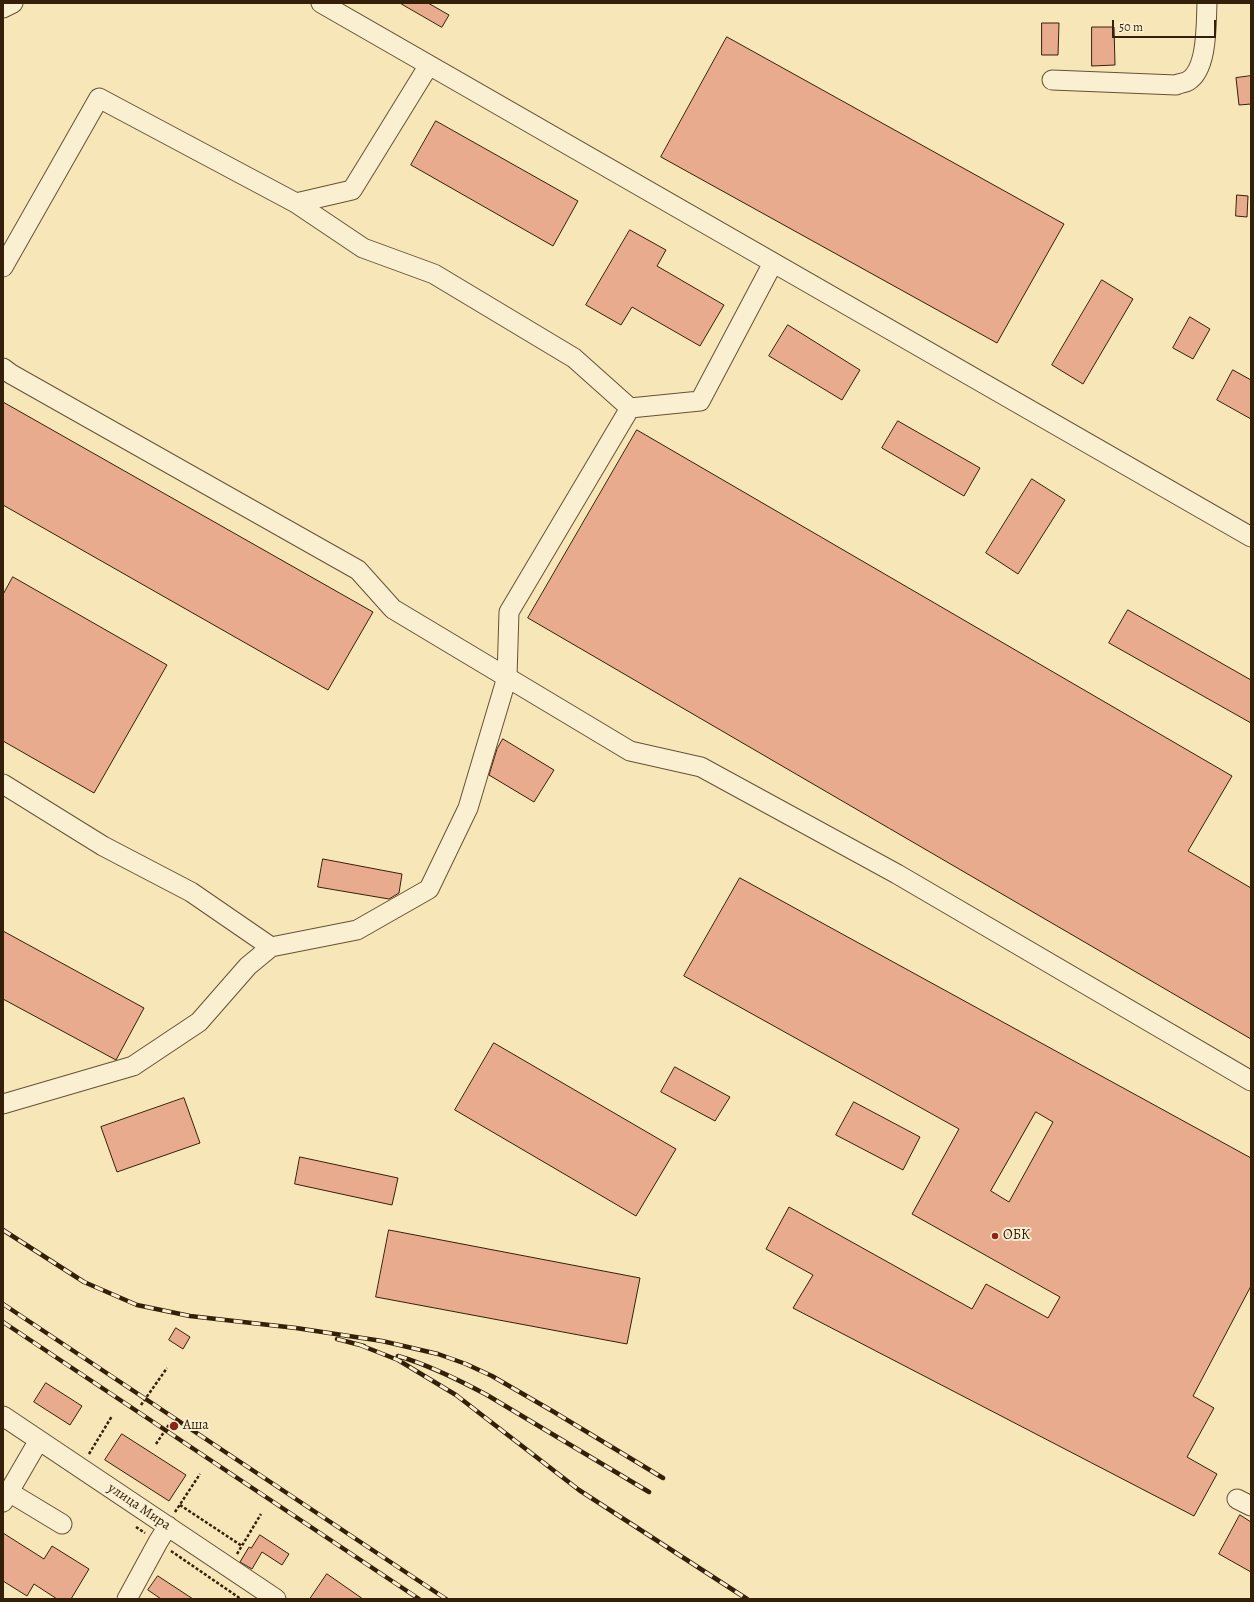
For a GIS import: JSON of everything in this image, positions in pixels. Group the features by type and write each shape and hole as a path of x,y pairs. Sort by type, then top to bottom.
{"street":[{"path":"3,8 13,3"},
{"path":"320,3 1251,537"},
{"path":"1052,80 1176,85 1188,81 1196,73 1204,52 1207,3"},
{"path":"296,203 352,190 429,65"},
{"path":"3,267 99,98 296,203 363,248 434,274 574,358 630,408 700,401 773,263"},
{"path":"3,368 11,374 358,570 393,610 630,751 701,767 897,874 1251,1081"},
{"path":"3,1104 133,1066 199,1022 248,966 271,947 357,930 429,889 468,808 507,677 509,612 630,408"},
{"path":"3,784 103,846 191,892 271,947"},
{"name":"улица Мира","path":"3,1416 39,1440 171,1520 250,1582 276,1599"},
{"path":"39,1440 5,1496 62,1524"},
{"path":"127,1599 171,1520"}],"path":[{"path":"141,1405 167,1368"},
{"path":"86,1458 112,1416"},
{"path":"156,1444 170,1423"},
{"path":"171,1520 200,1474"},
{"path":"180,1505 242,1546"},
{"path":"235,1556 261,1514"},
{"path":"239,1598 250,1582"}],"building":[{"path":"400,3 428,3 449,15 442,27"},
{"path":"1042,23 1059,23 1058,55 1042,55"},
{"path":"1092,27 1114,27 1115,65 1092,66"},
{"path":"727,37 1064,224 997,343 661,157"},
{"path":"1251,76 1251,104 1239,105 1236,78"},
{"path":"436,121 578,201 553,246 411,165"},
{"path":"1237,195 1248,196 1247,217 1236,216"},
{"path":"630,230 666,250 657,266 724,305 700,346 632,307 621,325 586,305"},
{"path":"1102,280 1133,299 1083,384 1052,365"},
{"path":"1190,317 1210,329 1193,359 1173,348"},
{"path":"788,325 860,370 842,400 769,356"},
{"path":"1233,370 1251,380 1251,419 1217,400"},
{"path":"3,402 373,612 328,690 3,505"},
{"path":"898,421 980,468 964,496 882,448"},
{"path":"637,430 1232,776 1188,851 1251,888 1251,1039 528,618"},
{"path":"1032,479 1065,500 1018,574 986,553"},
{"path":"13,577 167,665 94,793 3,741 3,595"},
{"path":"1128,610 1251,680 1251,723 1109,643"},
{"path":"503,739 554,770 534,802 489,775 497,749"},
{"path":"323,859 402,874 399,893 389,899 318,887"},
{"path":"740,878 1251,1158 1251,1286 1193,1396 1214,1408 1187,1457 1217,1474 1194,1516 793,1308 813,1275 766,1249 789,1207 972,1309 986,1284 1048,1318 1060,1297 912,1214 959,1129 684,976","holes":["1036,1112 1053,1122 1009,1202 991,1191"]},
{"path":"3,931 144,1008 116,1060 3,999"},
{"path":"494,1043 676,1149 636,1216 455,1110"},
{"path":"675,1067 730,1097 715,1121 661,1092"},
{"path":"184,1098 200,1143 117,1172 101,1127"},
{"path":"854,1102 920,1137 903,1170 836,1135"},
{"path":"300,1157 398,1178 392,1205 295,1184"},
{"path":"389,1230 640,1278 627,1344 376,1297"},
{"path":"176,1328 190,1337 183,1349 169,1340"},
{"path":"46,1383 82,1406 70,1425 34,1402"},
{"name":"Аша","path":"122,1434 186,1475 169,1501 105,1460"},
{"path":"1240,1515 1251,1522 1251,1572 1219,1554"},
{"path":"3,1533 44,1559 52,1546 89,1569 71,1599 57,1599 34,1584 27,1596 3,1581"},
{"path":"260,1535 289,1554 282,1565 262,1552 252,1569 240,1562 249,1547 251,1548"},
{"path":"327,1574 363,1599 310,1599"},
{"path":"158,1576 193,1599 161,1599 148,1590"}],"railway":[{"path":"3,1230 84,1282 137,1305 190,1316 296,1328 382,1341 438,1354 466,1364 492,1376 663,1478"},
{"path":"3,1304 446,1599"},
{"path":"3,1322 419,1599"},
{"path":"337,1339 364,1346"},
{"path":"360,1345 398,1360 456,1395 579,1490 747,1599"},
{"path":"398,1356 444,1373 487,1395 649,1492"}],"place":[{"name":"ОБК","path":"995,1236"},
{"name":"Аша","path":"174,1426"}]}
